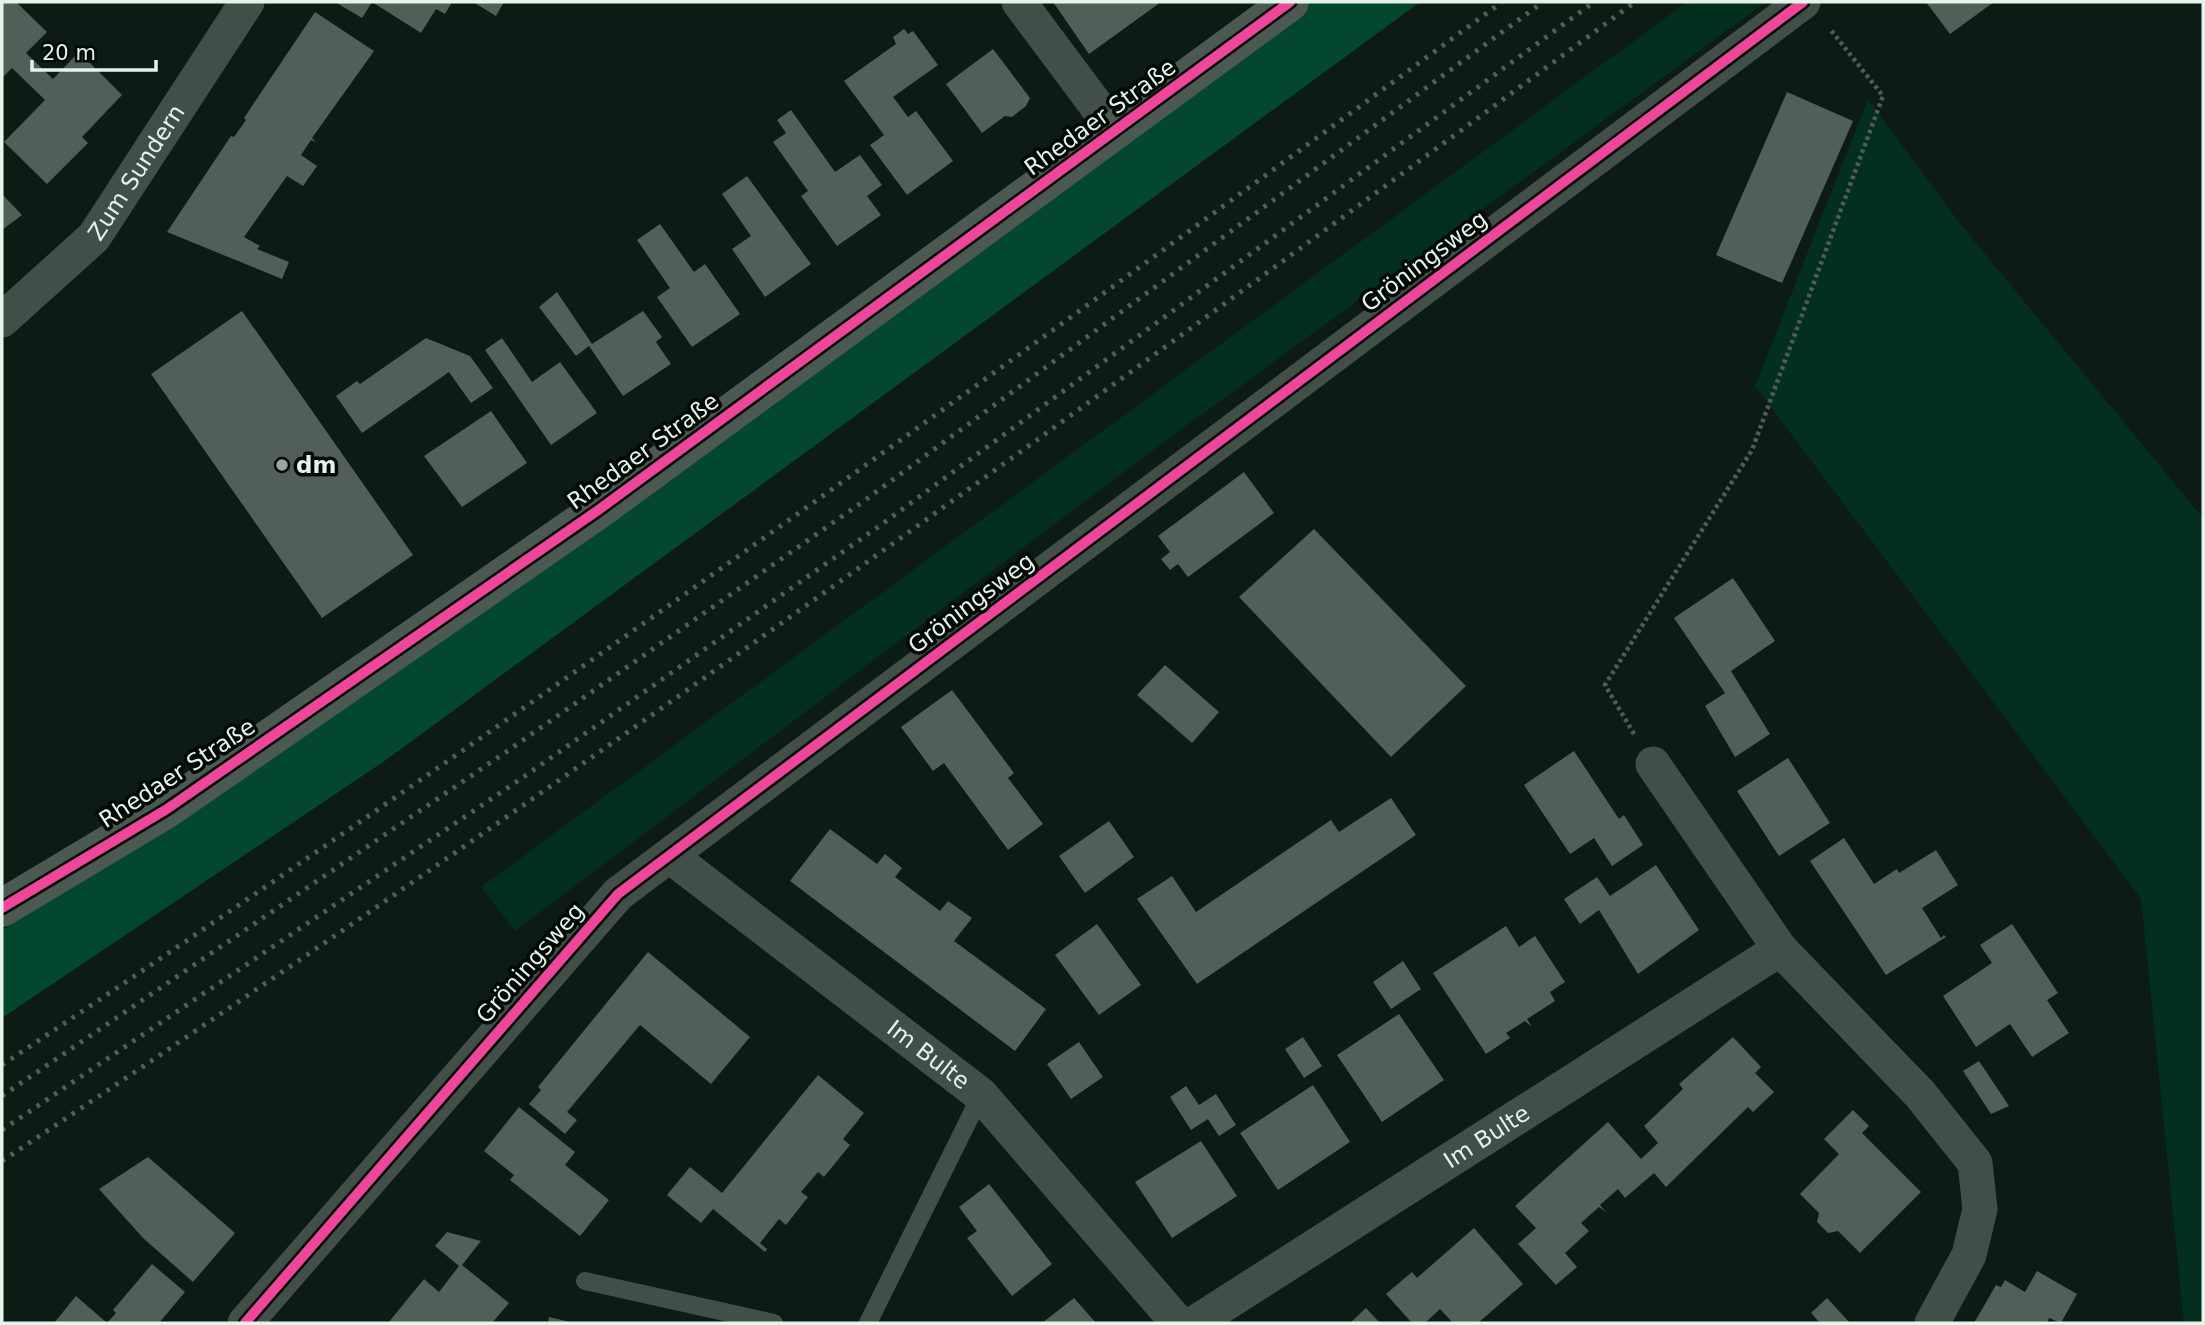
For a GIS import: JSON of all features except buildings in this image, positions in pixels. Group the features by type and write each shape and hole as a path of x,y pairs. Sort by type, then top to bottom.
{"street":[{"name":"Zum Sundern","path":"2,320 94,237 247,2"},
{"path":"1019,2 1116,132"},
{"name":"Rhedaer Straße","path":"2,908 167,809 597,511 1290,2"},
{"name":"Gröningsweg","path":"245,1323 618,894 1814,12"},
{"path":"1653,764 1780,949 1920,1094 1975,1163 1980,1209 1969,1255 1932,1323"},
{"name":"Im Bulte","path":"670,856 981,1095 1178,1323"},
{"name":"Im Bulte","path":"1195,1323 1780,949"}],"lane":[{"path":"868,1323 981,1095"},
{"path":"585,1281 774,1323"}],"path":[{"path":"1653,764 1605,685 1752,450 1883,96 1814,12"}],"green space":[{"path":"1308,2 1420,2 386,760 2,1018 2,930 175,823"},
{"path":"1687,2 1766,2 1137,462 515,931 481,887"},
{"path":"1868,99 1958,221 2203,518 2203,1323 2184,1323 2141,899 1755,386"}],"railway":[{"path":"2,1065 382,807 758,542 1502,2"},
{"path":"2,1096 506,752 861,503 1543,2"},
{"path":"2,1130 525,776 878,527 1594,2"},
{"path":"2,1161 416,880 826,592 1635,2"}],"cycle path":[{"path":"2,908 167,809 597,511 1290,2"},
{"path":"245,1323 618,894 1803,2"}],"place":[{"name":"dm","path":"282,465"}]}
